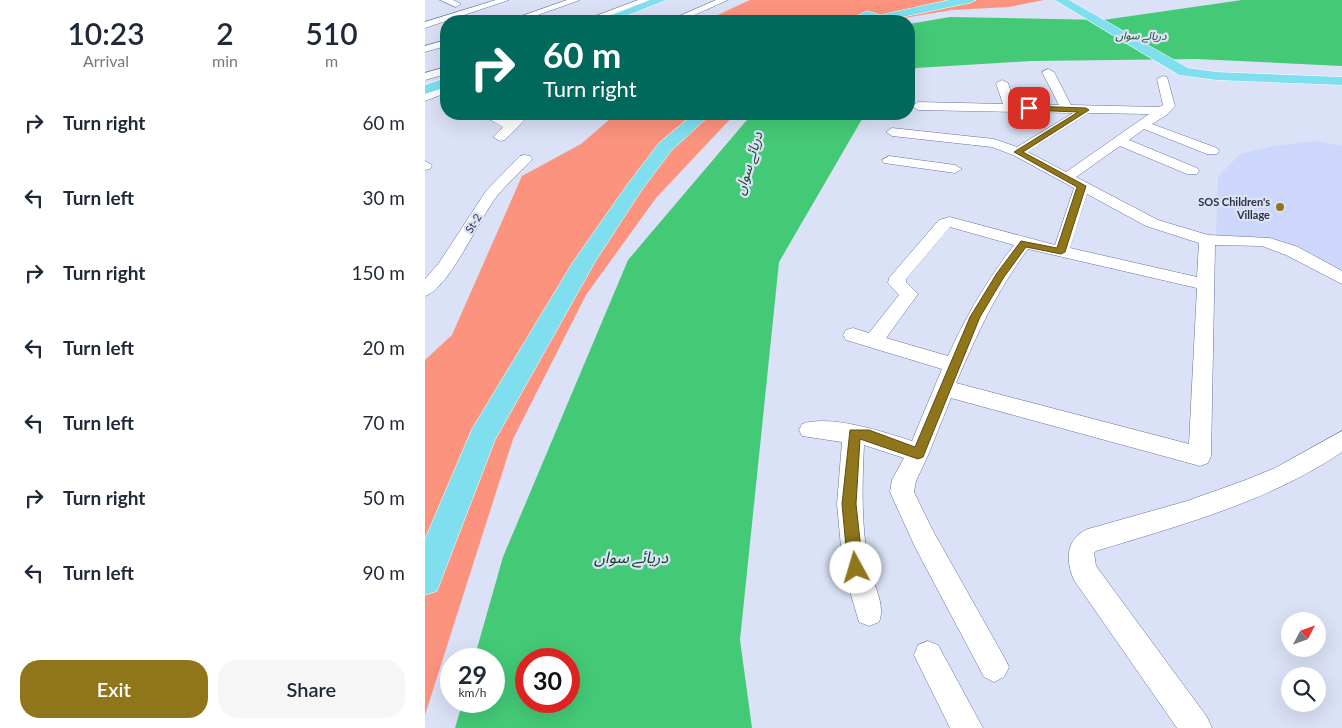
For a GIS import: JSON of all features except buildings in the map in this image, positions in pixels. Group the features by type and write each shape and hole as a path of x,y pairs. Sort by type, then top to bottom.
{"main road":[{"path":"620,15 660,0"},
{"path":"622,15 673,0"},
{"path":"871,15 883,7 902,0"},
{"path":"878,15 954,0"},
{"path":"880,15 970,0"},
{"path":"1061,0 1177,66 1206,76 1342,81"},
{"path":"1071,0 1177,66 1194,69 1342,75"},
{"path":"425,84 440,79"},
{"path":"425,579 482,437 584,262 633,189 665,147 696,120"}],"street":[{"path":"455,15 505,0"},
{"path":"617,15 646,0"},
{"path":"691,15 724,0"},
{"path":"530,15 573,1 602,15"},
{"path":"443,5 460,2"},
{"path":"425,24 440,20"},
{"path":"425,49 440,45"},
{"path":"425,77 440,72"},
{"path":"1048,72 1067,109"},
{"path":"1066,178 1169,106 1163,79"},
{"path":"1002,83 1010,108"},
{"path":"425,97 440,90"},
{"path":"918,106 1164,111"},
{"path":"922,178 941,137 942,107"},
{"path":"1018,152 1086,110"},
{"path":"499,120 512,126"},
{"path":"501,137 518,120"},
{"path":"1144,125 1212,151"},
{"path":"892,132 982,140 1018,152 1152,223 1207,240 1264,242 1291,251 1342,278"},
{"path":"1119,141 1192,171"},
{"name":"St-2","path":"425,290 445,267 491,194 525,160"},
{"path":"889,160 955,169"},
{"path":"1061,252 1082,186"},
{"path":"873,342 909,294 897,283 897,278 945,223 950,222 1061,252 1205,284"},
{"path":"944,388 1199,456 1207,240"},
{"path":"994,667 903,498 904,480 918,454 975,317 1000,275 1024,243"},
{"path":"853,335 954,365"},
{"path":"810,430 869,436 918,454"},
{"path":"854,433 850,511 856,568 869,612"},
{"path":"1196,728 1083,571 1081,550 1088,541 1203,506 1287,474 1342,440"},
{"path":"928,655 967,728"}],"shaded area":[{"path":"750,0 1044,0 1009,7 951,10 915,16 718,15"},
{"path":"609,120 729,120 656,198 586,295 513,439 446,648 440,648 440,668 425,715 425,360 452,335 522,176 581,144"},
{"name":"SOS Children's Village","path":"1316,141 1342,146 1342,274 1277,241 1245,236 1216,238 1218,177 1240,154 1274,146"}],"water":[{"name":"دریائے سواں","path":"1242,0 1342,0 1342,66 1197,59 1031,61 915,69 915,23 950,17 1103,20"},
{"name":"دریائے سواں","path":"747,120 862,120 779,262 740,640 752,728 455,728 459,713 505,713 505,648 477,648 503,557 628,260"}],"place":[{"name":"SOS Children's Village","path":"1280,207"}],"route":[{"path":"856,568 849,504 854,433 878,438 918,454 975,317 1000,275 1024,243 1061,252 1068,224 1082,186 1018,152 1086,110 1029,108"}]}
